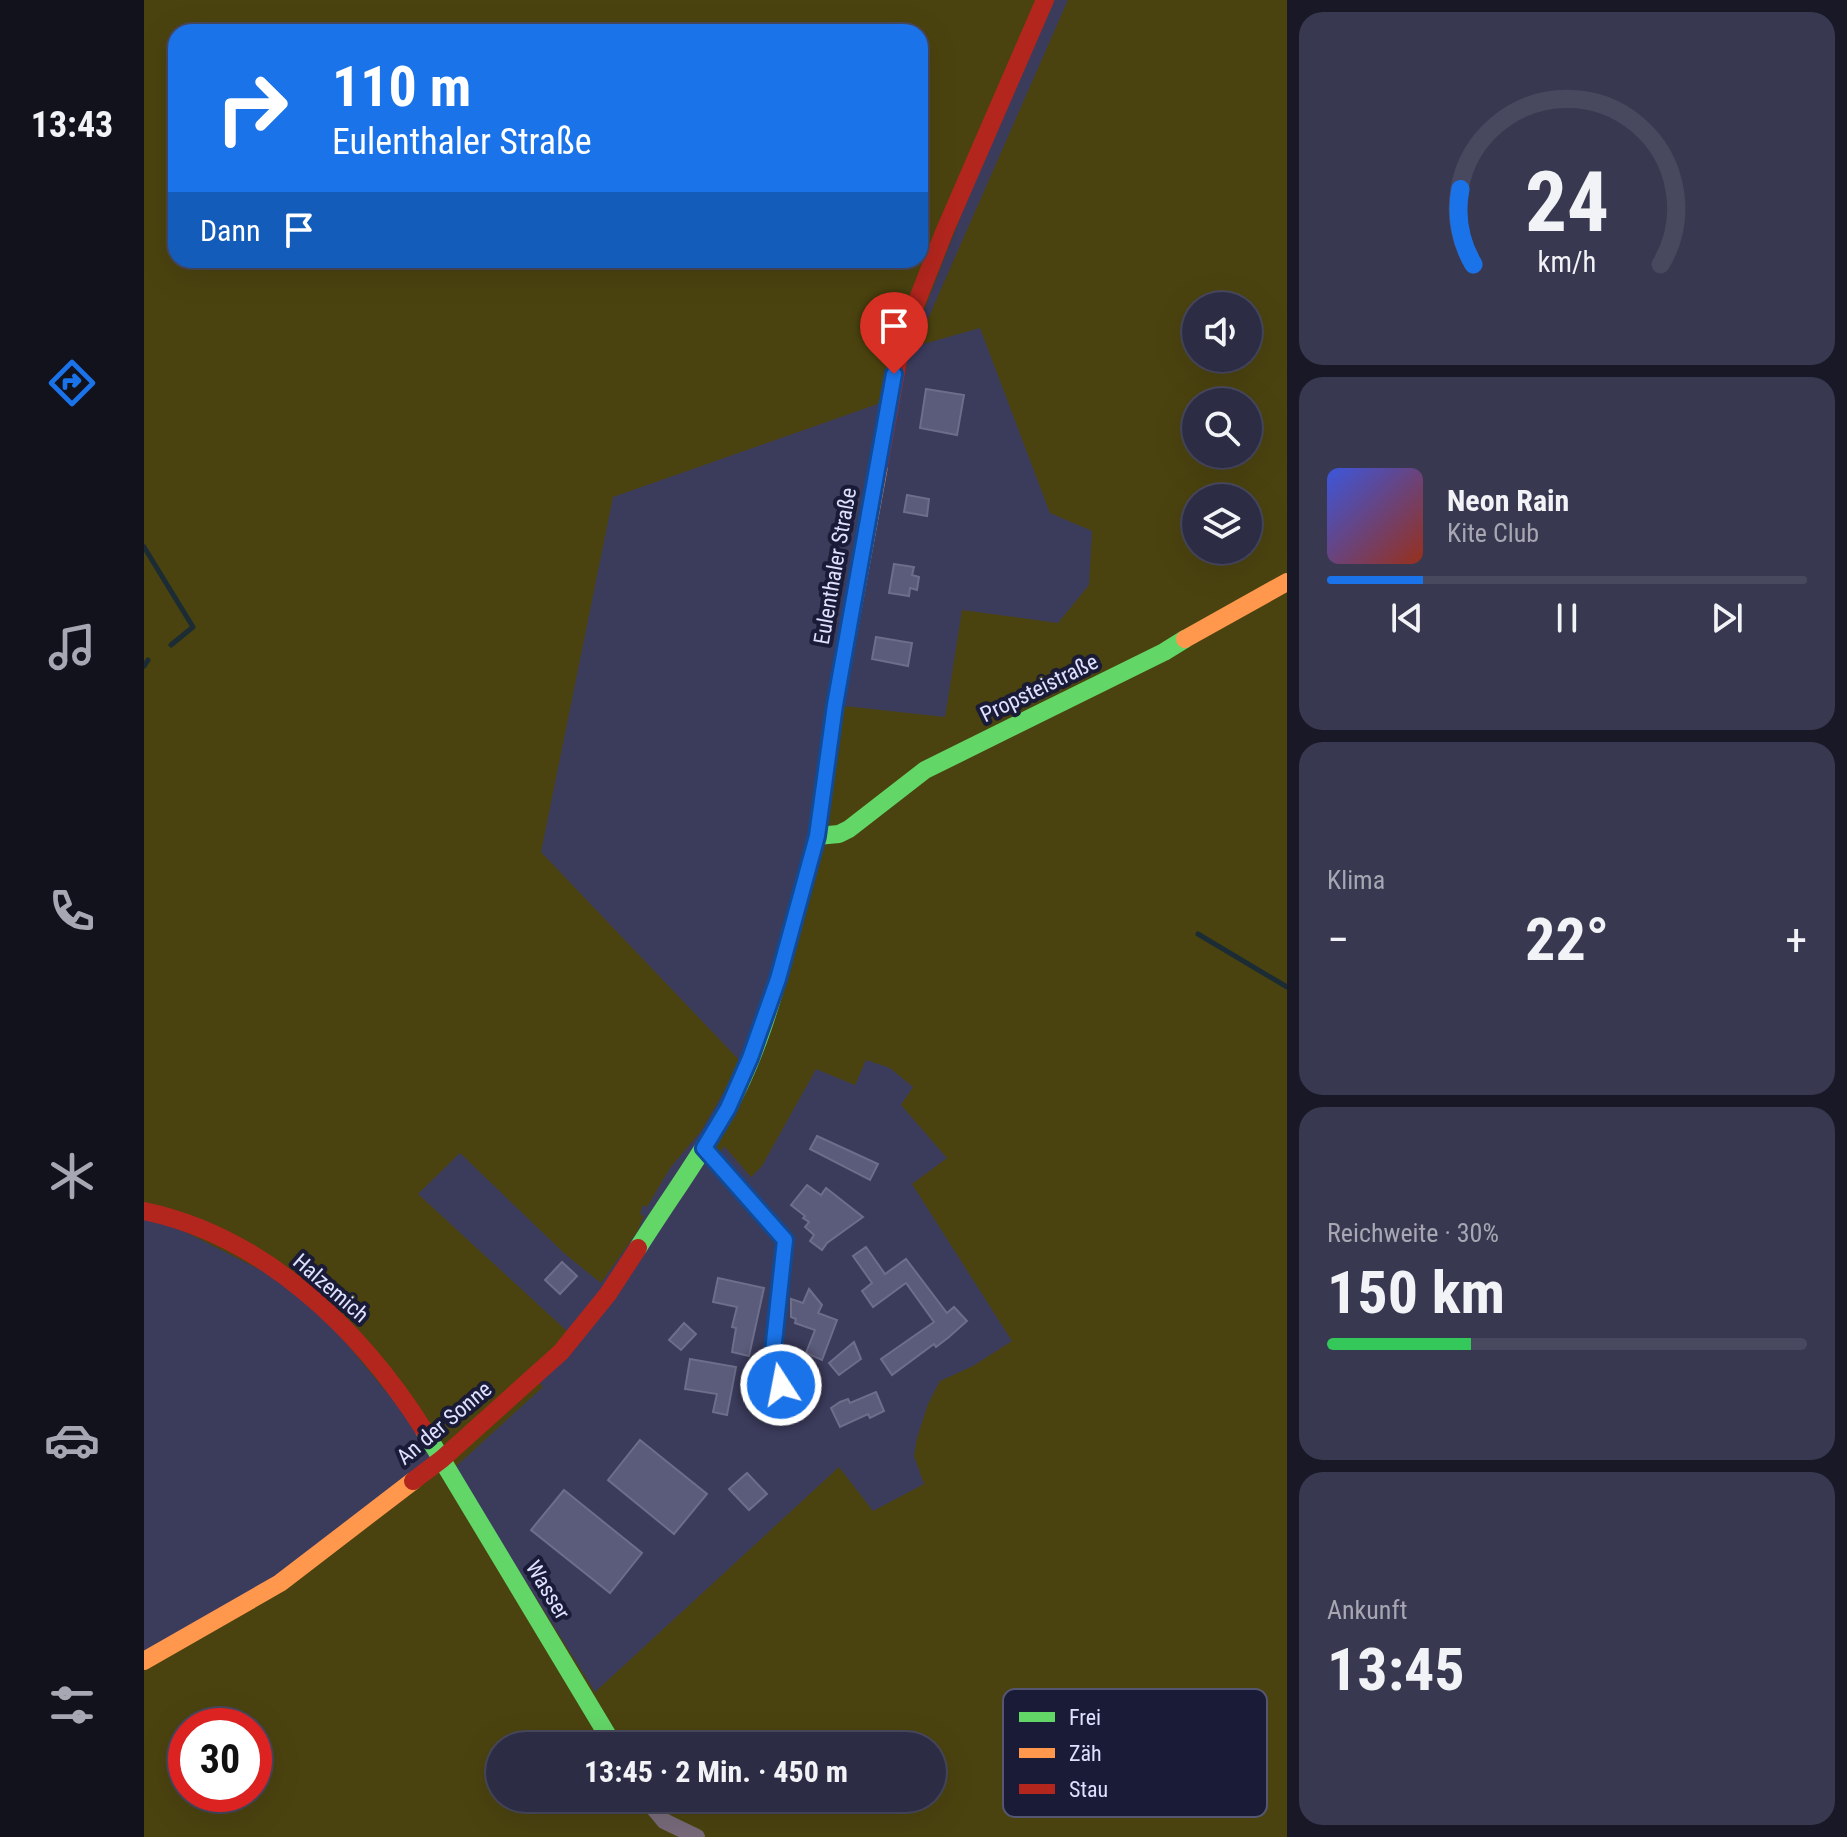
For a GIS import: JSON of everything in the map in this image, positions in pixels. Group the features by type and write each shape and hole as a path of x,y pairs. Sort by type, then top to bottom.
{"street":[{"name":"Eulenthaler Straße","path":"704,1148 728,1108 750,1058 778,979 817,836 843,660 902,339 945,230 1045,0"},
{"name":"Propsteistraße","path":"817,836 839,834 849,829 925,770 1164,652 1287,582"},
{"path":"704,1148 785,1240 771,1370 781,1385"},
{"name":"An der Sonne","path":"144,1661 280,1583 442,1459 561,1352 608,1294 704,1148"},
{"name":"Halzemich","path":"144,1211 187,1222 251,1255 338,1320 429,1435 442,1459"},
{"name":"Wasser","path":"442,1459 606,1732"},
{"path":"657,1812 664,1821 697,1837"}],"shaded area":[{"path":"144,0 1045,0 889,400 613,497 541,852 741,1062 701,1131 670,1168 647,1207 643,1205 640,1214 644,1216 637,1232 601,1283 565,1254 460,1153 418,1194 568,1332 530,1372 543,1387 454,1468 595,1692 839,1467 873,1511 924,1484 914,1456 928,1404 940,1381 973,1366 1012,1341 912,1184 947,1158 901,1105 913,1087 890,1068 866,1060 855,1085 816,1069 762,1166 751,1177 724,1146 711,1167 704,1148 778,979 835,705 945,717 962,610 1058,623 1089,585 1092,531 1050,513 980,328 916,346 1068,0 1287,0 1287,1837 144,1837 144,1661 226,1616 442,1459 304,1292 144,1211"}],"building":[{"path":"926,389 964,395 957,435 920,428"},
{"path":"907,495 929,499 927,516 904,512"},
{"path":"894,564 914,567 912,575 919,577 917,590 910,588 909,596 889,593"},
{"path":"876,637 912,643 908,666 872,659"},
{"path":"817,1136 878,1164 870,1180 810,1149"},
{"path":"807,1185 821,1195 826,1188 863,1217 822,1250 810,1241 814,1235 805,1227 809,1222 803,1218 805,1216 791,1205"},
{"path":"866,1247 885,1274 906,1259 947,1313 954,1307 967,1321 936,1347 934,1344 892,1375 881,1359 934,1322 906,1283 873,1307 862,1291 872,1283 853,1256"},
{"path":"562,1262 577,1276 560,1294 545,1280"},
{"path":"718,1278 764,1288 749,1356 732,1352 736,1328 732,1327 737,1307 713,1302"},
{"path":"809,1289 822,1305 818,1313 837,1320 822,1360 806,1353 815,1330 795,1323 796,1319 791,1317 791,1299 803,1303"},
{"path":"684,1323 696,1334 681,1350 669,1340"},
{"path":"854,1342 861,1359 839,1375 829,1363"},
{"path":"690,1359 736,1367 727,1415 713,1412 717,1394 685,1389"},
{"path":"876,1392 884,1411 870,1418 868,1414 840,1427 831,1408 848,1399 850,1403"},
{"path":"640,1440 707,1494 674,1534 608,1480"},
{"path":"747,1473 767,1494 749,1510 729,1489"},
{"path":"564,1490 642,1553 610,1593 531,1530"}],"waterway":[{"path":"144,547 193,627 171,645"},
{"path":"144,666 148,660"},
{"path":"1198,934 1287,987"}],"traffic: fast":[{"path":"817,836 839,834 849,829 925,770 1185,639"},
{"path":"638,1248 706,1144 738,1088 766,1019 793,925"},
{"path":"424,1430 606,1732"}],"traffic: slow":[{"path":"793,925 817,836 835,705 879,466"},
{"path":"1185,639 1287,582"},
{"path":"144,1661 280,1583 413,1481"}],"traffic: jam":[{"path":"879,466 902,339 945,230 1045,0"},
{"path":"144,1211 188,1223 229,1242 305,1292 370,1357 424,1430"},
{"path":"413,1481 442,1459 561,1352 608,1294 638,1248"}],"route":[{"path":"781,1385 771,1370 785,1240 704,1148 728,1108 750,1058 778,979 817,836 835,705 894,374"}]}
